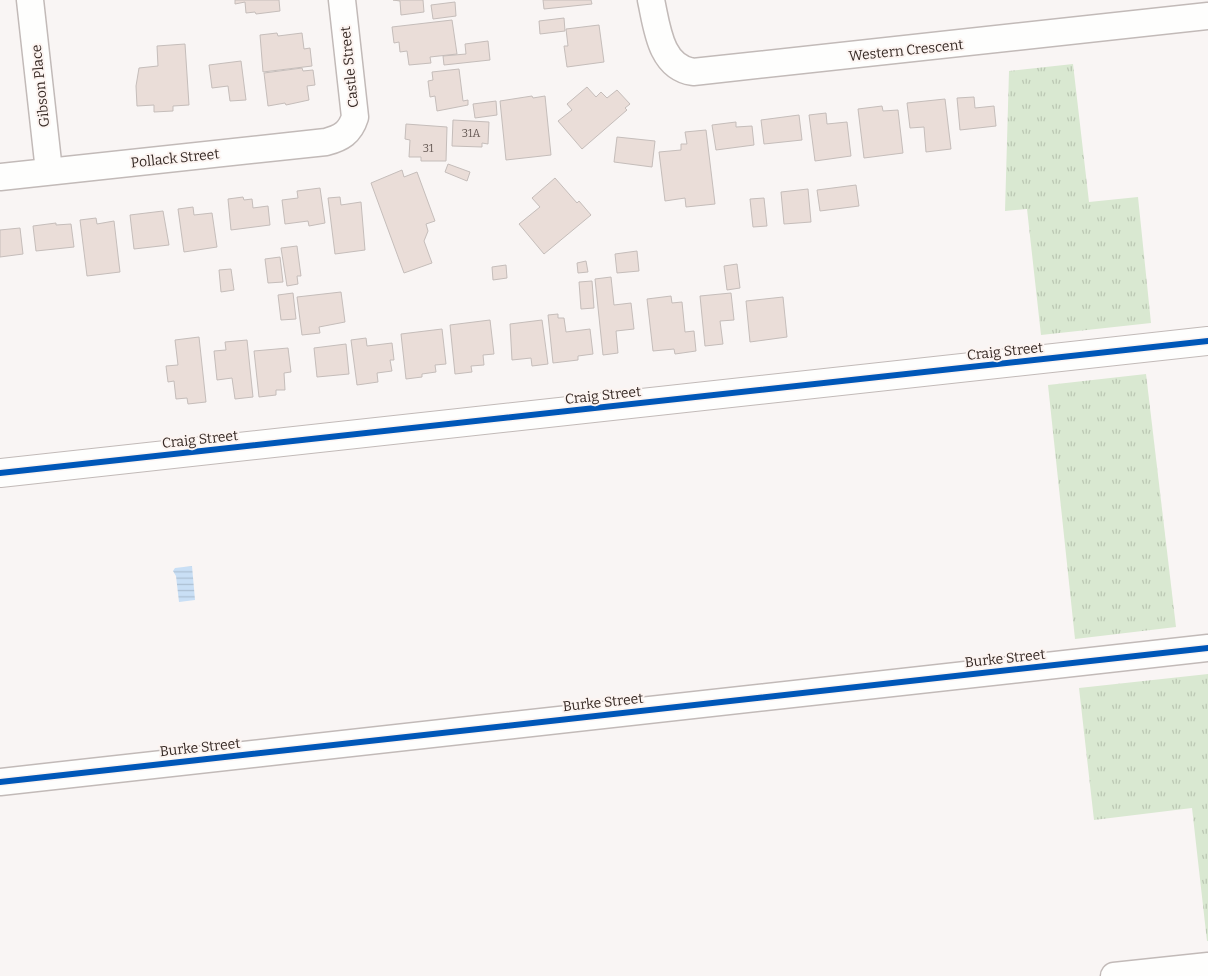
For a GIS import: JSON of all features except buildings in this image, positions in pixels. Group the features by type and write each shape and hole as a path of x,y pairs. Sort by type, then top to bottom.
{"street":[{"name":"Gibson Place","path":"30,0 49,171"},
{"name":"Castle Street","path":"342,0 355,117 348,132"},
{"name":"Western Crescent","path":"650,0 666,53 677,67 693,72 1208,16"},
{"name":"Pollack Street","path":"0,177 326,142 348,132"},
{"name":"Craig Street","path":"0,473 1208,341"},
{"name":"Burke Street","path":"0,782 1208,648"},
{"path":"1114,976 1208,966"}],"green space":[{"path":"1073,64 1089,202 1138,197 1151,323 1041,335 1027,209 1005,211 1009,71"},
{"path":"1146,374 1176,627 1075,639 1048,385"},
{"path":"1208,674 1207,941 1192,808 1094,820 1079,688"}],"water":[{"path":"192,566 195,600 179,602 176,576 173,571 175,568"}],"cycle path":[{"path":"0,473 1208,341"},
{"path":"0,782 1208,648"}]}
